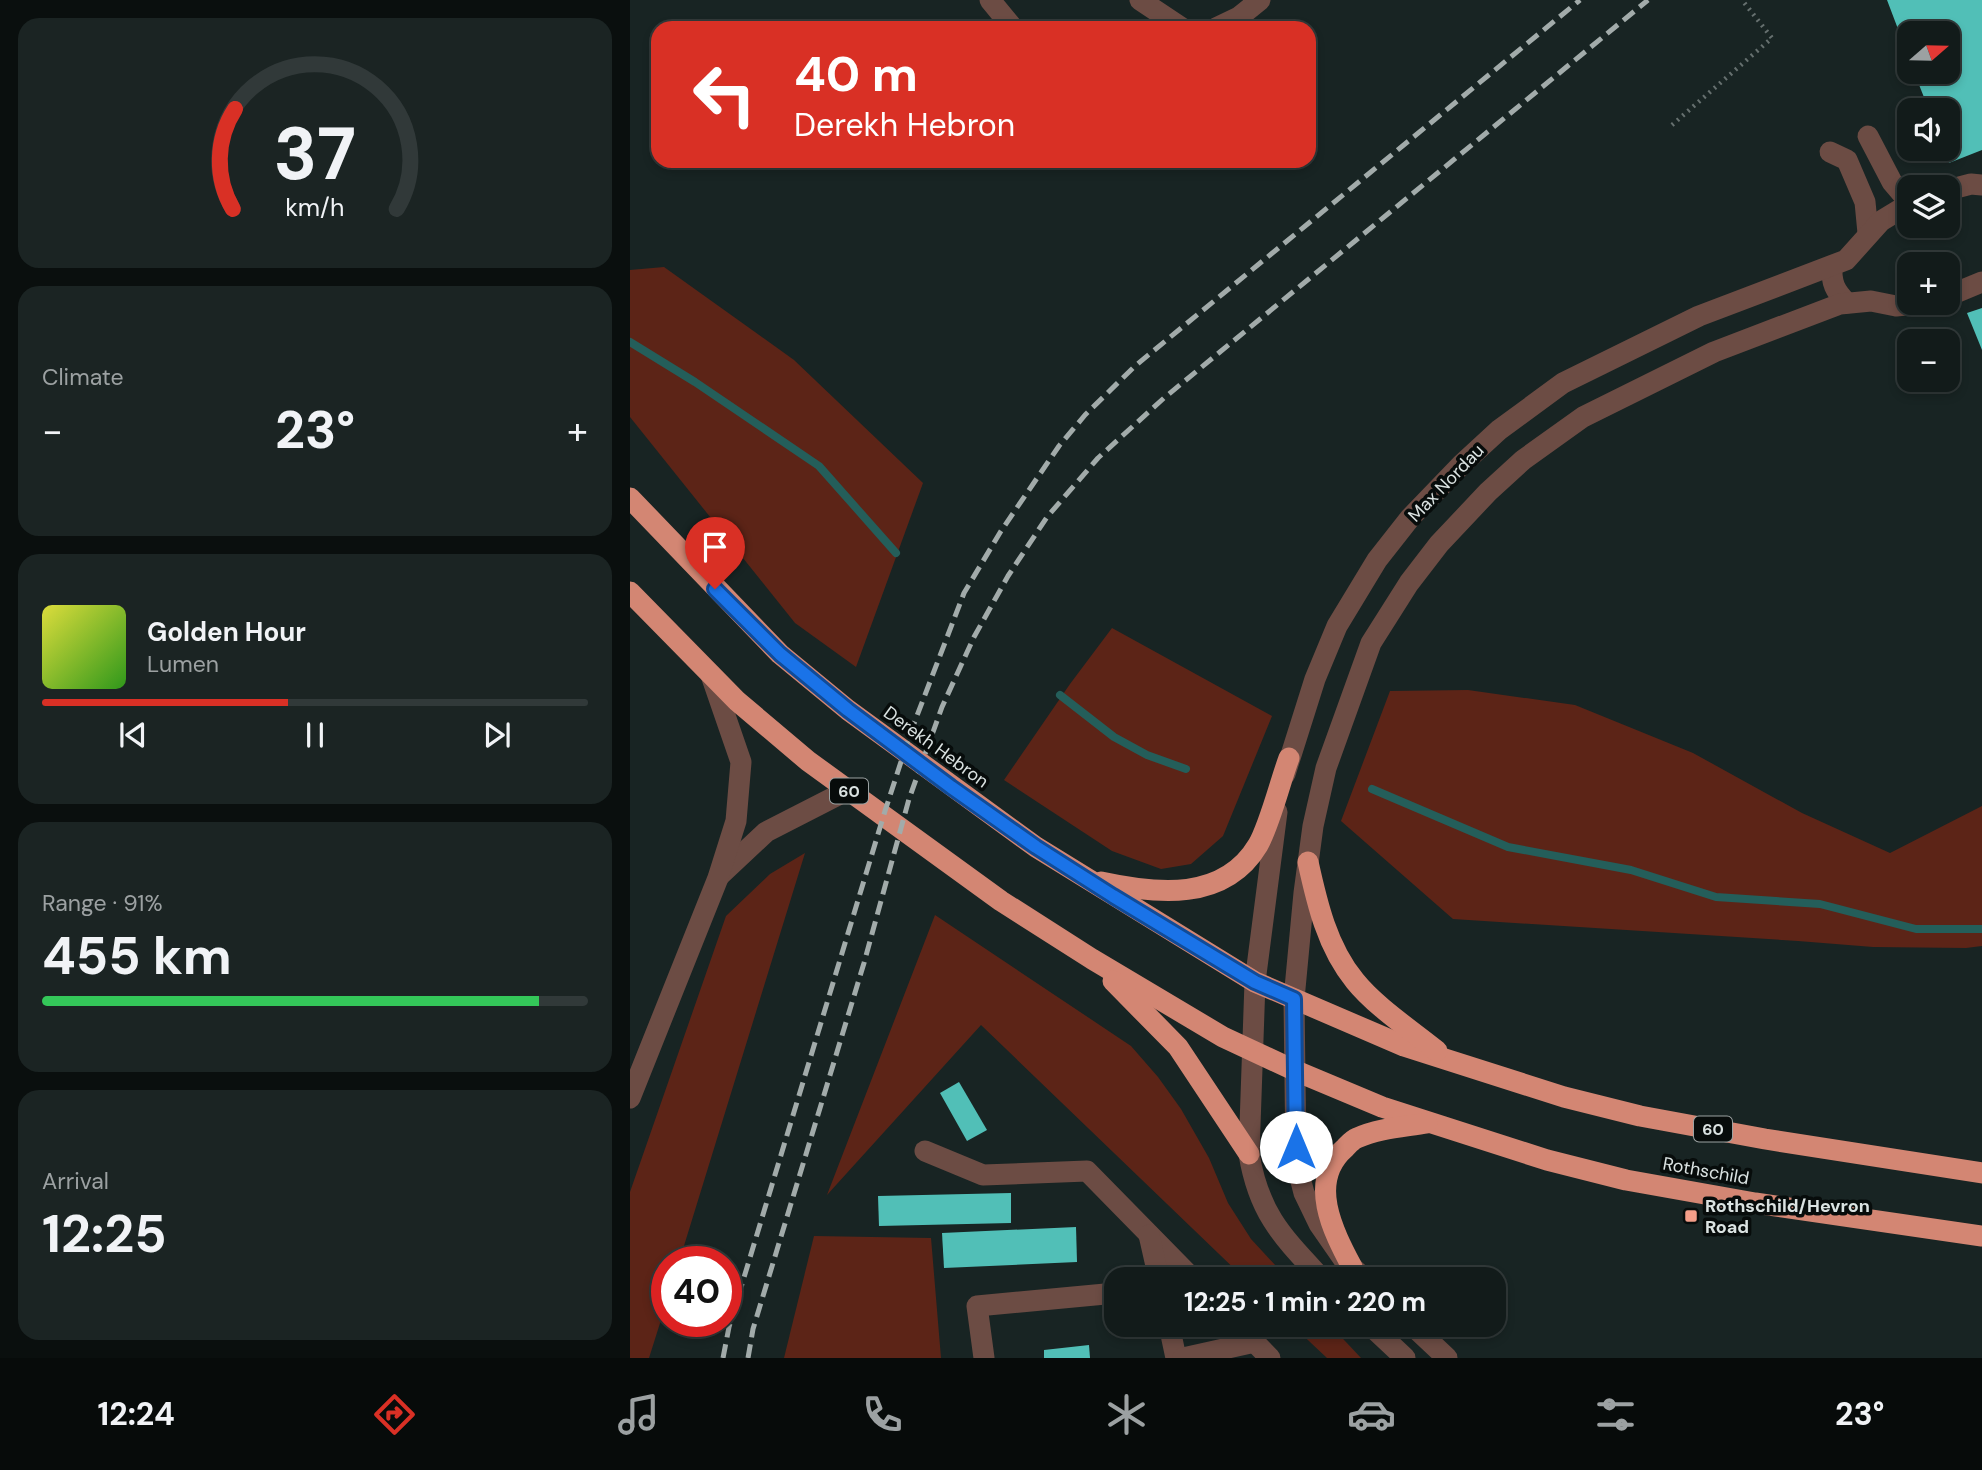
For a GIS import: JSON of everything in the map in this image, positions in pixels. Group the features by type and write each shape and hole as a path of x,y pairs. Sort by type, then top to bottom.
{"highway":[{"name":"Derekh Hebron","path":"630,498 780,654 848,710 1036,847 1255,982 1405,1046 1449,1061"},
{"name":"60","path":"630,592 638,609 747,710 848,790 1001,901 1223,1037 1382,1107 1429,1122"},
{"path":"1087,879 1138,890 1172,892 1223,880 1242,866 1258,844 1289,758"},
{"path":"1308,862 1319,911 1333,944 1355,981 1449,1061"},
{"path":"1092,959 1178,1047 1249,1154"},
{"name":"60","path":"1449,1061 1564,1097 1640,1116 1982,1173"},
{"path":"1354,1267 1336,1237 1326,1204 1325,1179 1336,1156 1355,1138 1429,1122"},
{"name":"Rothschild","path":"1429,1122 1547,1160 1626,1180 1755,1203 1982,1236"}],"street":[{"path":"990,0 1007,21"},
{"path":"1140,0 1172,21"},
{"path":"1231,21 1260,0"},
{"path":"1868,136 1897,188"},
{"path":"1830,152 1847,160 1865,202 1868,233"},
{"name":"Max Nordau","path":"1255,982 1275,819 1289,758 1315,679 1337,626 1377,561 1410,519 1461,465 1499,430 1563,383 1699,316 1846,260 1881,220 1897,210"},
{"path":"1832,267 1833,287 1847,303"},
{"path":"1960,291 1982,282"},
{"name":"Max Nordau","path":"1294,999 1308,862 1326,768 1371,643 1416,573 1439,544 1488,492 1523,460 1583,416 1714,352 1847,303 1871,301 1897,306"},
{"path":"630,1098 718,878 736,821 741,762 711,675"},
{"path":"718,878 766,832 848,790"},
{"path":"1255,982 1249,1154 1252,1176 1272,1222 1311,1267"},
{"path":"1294,999 1296,1162 1304,1194 1319,1224 1353,1267"},
{"path":"925,1151 983,1175 1087,1171 1181,1267"},
{"path":"1149,1235 1156,1267"},
{"path":"984,1358 977,1306 1104,1294"},
{"path":"1172,1337 1176,1358"},
{"path":"1250,1337 1270,1358"},
{"path":"1383,1337 1405,1358"},
{"path":"1425,1337 1447,1358"},
{"path":"1183,1358 1255,1342"}],"path":[{"path":"1672,125 1772,38 1742,0"}],"shaded area":[{"path":"664,267 794,360 923,483 856,667 795,623 630,417 630,270"},
{"path":"1112,628 1272,716 1223,836 1191,864 1161,869 1112,851 1004,780"},
{"path":"1468,690 1575,705 1693,753 1802,813 1890,853 1982,806 1982,946 1873,947 1453,919 1341,821 1390,691"},
{"path":"805,853 684,1246 651,1246 651,1337 656,1337 649,1358 630,1358 630,1192 726,916 770,874"},
{"path":"935,915 1131,1046 1181,1109 1209,1158 1228,1203 1251,1239 1277,1267 1233,1267 981,1025 827,1195"},
{"path":"814,1236 931,1238 941,1358 784,1358"},
{"path":"1305,1337 1341,1337 1361,1358 1327,1358"}],"building":[{"path":"1887,0 1982,0 1982,150 1960,159 1960,98 1924,98 1919,84 1960,84 1960,21 1897,21 1897,26"},
{"path":"1982,308 1982,350 1967,313"},
{"path":"959,1082 987,1130 967,1141 940,1093"},
{"path":"1011,1193 1011,1223 879,1226 878,1196"},
{"path":"1076,1227 1077,1262 944,1268 942,1233"},
{"path":"1089,1345 1090,1358 1044,1358 1044,1350"}],"waterway":[{"path":"630,342 695,382 819,466 896,553"},
{"path":"1060,695 1114,737 1147,755 1186,769"},
{"path":"1372,789 1508,847 1631,870 1716,897 1820,904 1916,929 1982,929"}],"railway":[{"path":"723,1358 729,1327 910,734 964,593 1001,531 1059,446 1085,415 1135,366 1580,0"},
{"path":"748,1358 753,1329 864,963 909,799 942,707 974,637 1008,576 1047,517 1098,458 1164,398 1648,0"}],"place":[{"name":"Rothschild/Hevron Road","path":"1691,1216"}],"route":[{"path":"715,589 780,654 848,710 951,787 1036,847 1113,896 1255,982 1294,999 1296,1147"}]}
